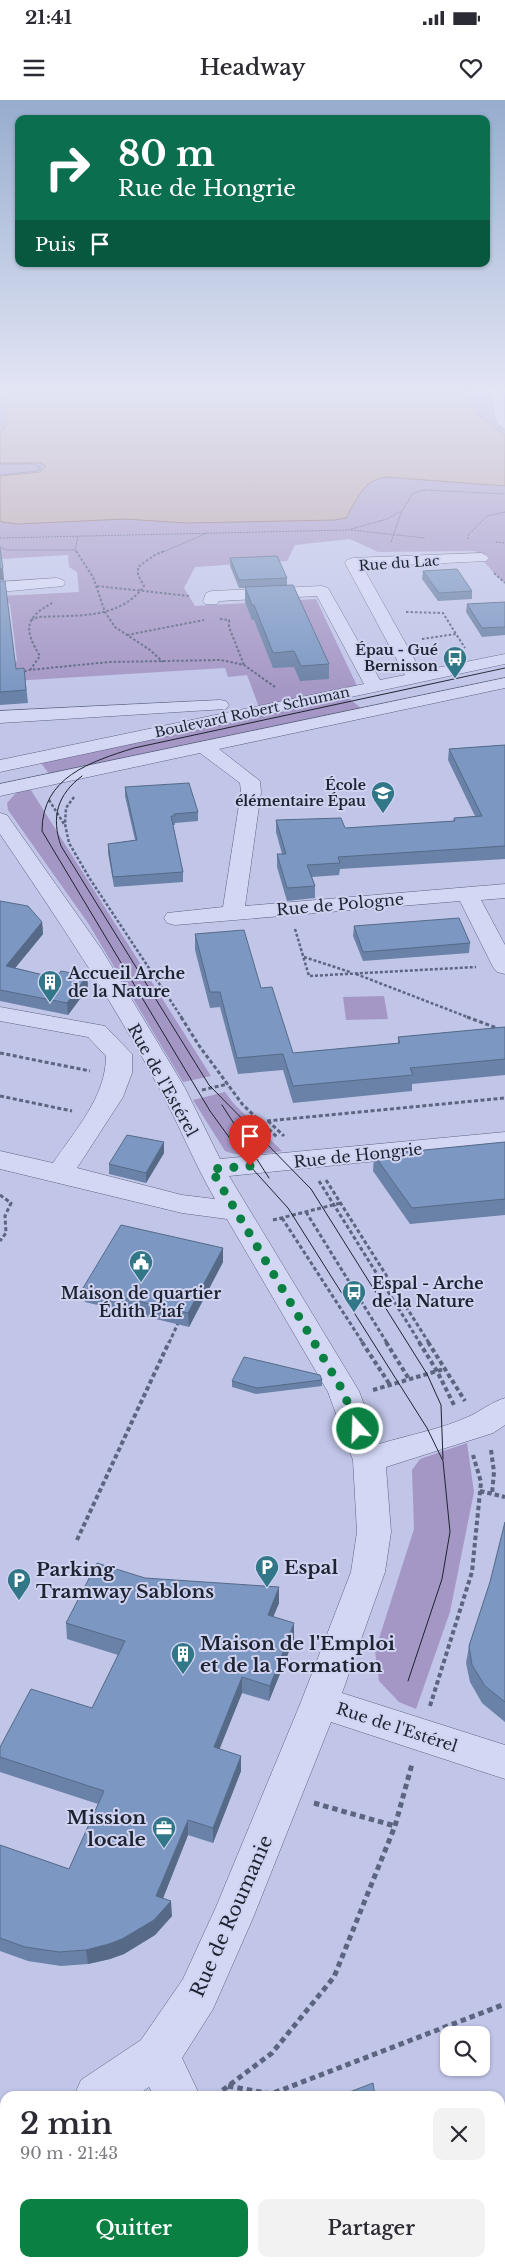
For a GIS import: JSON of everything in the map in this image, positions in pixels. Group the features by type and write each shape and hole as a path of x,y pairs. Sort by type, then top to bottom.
{"street":[{"name":"Rue du Lac","path":"415,676 353,563 481,558"},
{"path":"0,587 56,583"},
{"path":"212,599 322,591 374,686"},
{"name":"Boulevard Robert Schuman","path":"0,766 415,676 505,659"},
{"name":"Boulevard Robert Schuman","path":"0,790 505,683"},
{"path":"0,717 223,705 242,715"},
{"path":"204,747 250,781 251,792 232,913"},
{"name":"Rue de l'Estérel","path":"0,819 90,950 172,1088 211,1169 343,1391 369,1460 374,1532 368,1572 320,1702 505,1762"},
{"name":"Rue de Pologne","path":"175,918 505,891"},
{"path":"467,894 505,966"},
{"path":"0,1014 96,1031 119,1054 119,1072 110,1097 60,1173"},
{"name":"Rue de Hongrie","path":"211,1169 505,1140"},
{"path":"0,1160 60,1173 240,1219"},
{"path":"369,1460 484,1421"},
{"name":"Rue de Roumanie","path":"104,2091 157,2056 198,1994 232,1918 320,1702"},
{"path":"157,2056 175,2091"}],"path":[{"path":"384,562 383,556 389,552 393,534 403,510 413,493 424,490 505,494"},
{"path":"0,538 348,530 388,518 403,510"},
{"path":"31,620 38,617 105,612 122,608 140,596 144,586 138,574 138,567 154,556 210,532"},
{"path":"78,536 76,550 96,586 105,612 115,627 150,650 163,662"},
{"path":"0,547 7,550"},
{"path":"0,550 76,550"},
{"path":"30,670 40,656 30,638 31,620 35,613 57,601 56,583"},
{"path":"96,586 212,599"},
{"path":"402,612 443,613 476,665"},
{"path":"216,618 229,620 229,627 244,666"},
{"path":"127,635 209,619"},
{"path":"397,643 456,634"},
{"path":"15,675 30,670 109,662 163,662 191,659 221,660 244,666 274,684 283,706"},
{"path":"65,824 69,843 90,879 138,949 200,1047 243,1105 305,1160 316,1165 444,1369 484,1421 490,1438 494,1472 492,1494"},
{"path":"289,908 309,976 505,966"},
{"path":"304,957 354,973 505,1031"},
{"path":"0,1053 92,1072"},
{"path":"0,1096 76,1111"},
{"path":"262,1122 505,1098"},
{"path":"221,2091 272,2053 334,1977 395,1826 421,1734 472,1572 481,1482 484,1421 437,1371 310,1166 268,1121"},
{"path":"0,1195 11,1202 5,1217 8,1228 6,1235 0,1241"},
{"path":"240,1219 282,1218 341,1203"},
{"path":"306,1212 409,1379"},
{"path":"282,1218 390,1384"},
{"path":"77,1540 183,1314"},
{"path":"427,1374 444,1369"},
{"path":"480,1491 505,1497"},
{"path":"283,1794 395,1826"},
{"path":"279,2091 505,2004"},
{"path":"228,2086 255,2091"}],"shaded area":[{"path":"0,489 505,489 505,583 475,551 378,552 350,539 295,545 287,561 195,567 184,588 195,606 316,599 358,688 259,707 247,675 228,677 225,668 13,681 0,669 17,661 10,604 1,596 79,592 77,572 69,567 68,555 0,559"},
{"path":"0,489 364,489 357,497 346,518 334,520 187,523 125,519 18,524 0,521"},
{"path":"345,695 362,709 50,775 41,763"},
{"path":"29,787 211,1076 183,1082 88,923 8,810 7,803 16,793"},
{"path":"384,996 388,1019 346,1020 343,997"},
{"path":"225,1092 233,1103 282,1151 246,1155 225,1151 193,1100"},
{"path":"467,1443 474,1492 450,1612 416,1709 399,1702 379,1681 375,1651 414,1529 412,1470 420,1459"}],"building":[{"path":"0,548 3,568 0,569"},
{"path":"277,556 287,578 239,580 230,558"},
{"path":"457,569 472,591 439,593 423,571"},
{"path":"0,581 5,581 16,669 24,668 26,690 0,692"},
{"path":"293,585 329,664 301,666 294,651 273,653 245,587"},
{"path":"505,602 505,627 482,628 467,604"},
{"path":"505,745 505,846 338,857 340,863 307,865 315,886 287,888 277,854 286,854 276,820 341,818 345,828 455,821 454,818 482,816 449,749"},
{"path":"189,783 198,812 174,814 175,816 171,816 183,872 113,877 108,844 137,840 125,787"},
{"path":"0,901 28,906 42,922 6,966 56,978 61,971 87,976 67,1003 0,990"},
{"path":"459,918 470,943 363,952 354,926"},
{"path":"244,930 261,988 272,987 293,1053 400,1043 398,1037 505,1027 505,1059 410,1068 413,1075 293,1086 283,1054 237,1058 220,992 210,992 195,934"},
{"path":"127,1135 164,1142 146,1173 109,1164"},
{"path":"505,1142 505,1199 412,1208 374,1155"},
{"name":"Maison de quartier Édith Piaf","path":"121,1225 223,1248 188,1313 83,1288"},
{"path":"244,1357 320,1375 322,1380 257,1388 232,1381"},
{"path":"505,1522 505,1702 485,1686 472,1665 469,1646 490,1582"},
{"path":"97,1563 145,1578 279,1587 268,1615 294,1623 270,1686 242,1677 214,1747 241,1756 213,1828 188,1820 156,1896 171,1901 154,1920 122,1939 86,1950 59,1952 25,1947 0,1938 0,1845 69,1869 104,1791 0,1757 0,1747 31,1689 92,1708 125,1641 66,1623"},
{"path":"373,2083 374,2091 352,2091"}],"tram line":[{"path":"408,1681 442,1579 450,1532 443,1461 427,1428 288,1208 250,1166 210,1111 42,831 44,813 50,797 60,785 72,774 86,766 117,753 505,668"},
{"path":"82,776 67,791 58,807 57,826 61,846 209,1085 311,1189 427,1374 441,1405 443,1459"},
{"path":"222,1105 269,1178"}],"place":[{"name":"Épau - Gué Bernisson","path":"455,679"},
{"name":"École élémentaire Épau","path":"383,814"},
{"name":"Accueil Arche de la Nature","path":"50,1003"},
{"name":"Maison de quartier Édith Piaf","path":"141,1283"},
{"name":"Espal - Arche de la Nature","path":"354,1313"},
{"name":"Espal","path":"267,1588"},
{"name":"Parking Tramway Sablons","path":"19,1601"},
{"name":"Maison de l'Emploi et de la Formation","path":"183,1675"},
{"name":"Mission locale","path":"164,1849"}],"route":[{"path":"250,1166 211,1169 343,1391 358,1429"}]}
